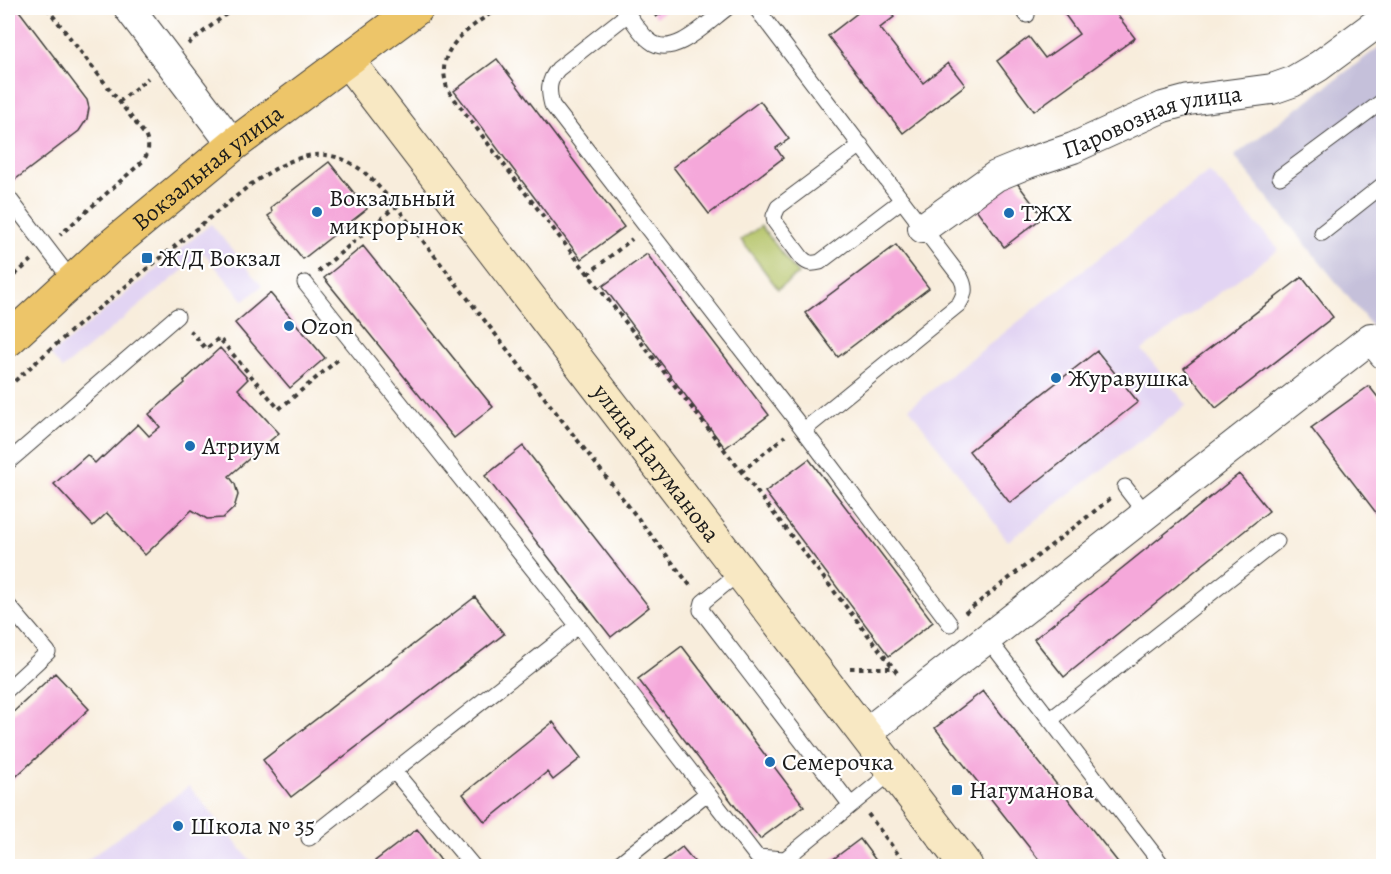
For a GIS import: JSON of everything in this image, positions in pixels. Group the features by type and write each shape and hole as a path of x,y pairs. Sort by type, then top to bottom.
{"main road":[{"name":"Вокзальная улица","path":"8,340 105,251 233,145 417,8"}],"street":[{"path":"129,8 233,145"},
{"name":"Паровозная улица","path":"923,228 996,176 1073,148 1163,107 1189,100 1272,89 1292,82 1319,66 1383,18"},
{"name":"улица Нагуманова","path":"347,60 966,867"},
{"path":"865,734 1371,338 1383,354"}],"lane":[{"path":"727,8 678,44 668,47 657,46 648,40 626,11 558,69 551,78 548,91 552,105 802,427 950,624"},
{"path":"756,8 961,278 964,285 964,297 959,304 802,427"},
{"path":"1281,177 1383,100"},
{"path":"861,145 775,212 775,222 807,263 820,262 902,200"},
{"path":"1322,233 1383,184"},
{"path":"8,197 73,282"},
{"path":"305,283 578,626 757,857 786,864 854,802 893,771"},
{"path":"8,462 177,316"},
{"path":"1125,487 1146,514"},
{"path":"1050,720 1277,541"},
{"path":"740,572 703,602 701,610 854,802"},
{"path":"8,605 48,652 8,688"},
{"path":"309,838 578,626"},
{"path":"987,638 1163,867"},
{"path":"394,771 473,867"},
{"path":"616,867 707,793"}],"path":[{"path":"8,281 143,161 148,153 149,144 145,135 47,8"},
{"path":"498,8 458,39 447,52 444,69 447,89 914,694"},
{"path":"8,387 77,326 250,185 275,168 300,158 325,154 345,160 364,173 396,206 703,602"},
{"path":"305,283 396,206"},
{"path":"588,274 647,228"},
{"path":"125,274 132,281"},
{"path":"177,316 206,349 219,338 279,409 342,356"},
{"path":"741,472 802,427"},
{"path":"950,624 1125,487"},
{"path":"841,668 894,668"},
{"path":"854,802 907,867"}],"shaded area":[{"path":"1383,44 1383,340 1234,156"},
{"name":"Журавушка","path":"1209,171 1279,249 1142,350 1187,405 1008,541 909,408"},
{"path":"211,224 262,286 244,301 204,253 62,369 51,355"},
{"name":"Школа № 35","path":"189,786 255,866 79,866"}],"green space":[{"path":"761,226 798,274 778,289 741,240"}],"building":[{"path":"8,8 17,8 87,100 89,108 87,119 79,131 8,185"},
{"path":"649,8 670,8 656,17"},
{"path":"864,8 887,8 894,17 880,28 923,83 948,63 965,85 903,133 828,36"},
{"path":"1060,8 1112,8 1135,38 1034,111 997,61 1029,37 1045,58 1079,34"},
{"path":"497,59 624,227 581,259 454,91"},
{"path":"760,101 789,139 776,148 783,158 709,214 673,167"},
{"name":"Вокзальный микрорынок","path":"329,162 367,209 303,259 268,216 272,213 271,207"},
{"name":"ТЖХ","path":"1014,179 1043,217 1004,247 976,209"},
{"path":"896,245 929,288 838,357 805,313"},
{"path":"363,246 493,407 454,438 324,278"},
{"path":"647,254 769,415 725,448 603,286"},
{"path":"1302,277 1333,317 1216,408 1184,368"},
{"path":"270,293 325,358 290,388 235,323"},
{"name":"Атриум","path":"220,348 248,379 238,389 279,433 229,476 235,484 238,495 234,508 223,518 207,519 192,510 145,555 107,513 93,526 54,484 87,455 95,463 138,424 149,436 160,427 149,414 185,383 184,381"},
{"path":"1097,351 1138,402 1010,503 969,451"},
{"path":"1369,386 1384,405 1384,523 1311,428"},
{"path":"523,446 649,607 611,637 485,476"},
{"path":"809,459 933,622 889,656 765,492"},
{"path":"1239,474 1269,511 1064,677 1034,639"},
{"path":"475,597 504,634 291,797 263,760"},
{"path":"682,646 804,806 760,839 638,679"},
{"path":"55,673 89,709 8,784 8,717"},
{"path":"983,691 1121,866 1044,866 935,728"},
{"path":"553,722 581,758 553,780 547,772 485,822 463,794"},
{"path":"417,829 445,866 379,866 375,861"},
{"path":"860,839 880,866 824,866"},
{"path":"682,847 698,866 657,866"}],"place":[{"name":"Вокзальный микрорынок","path":"317,212"},
{"name":"ТЖХ","path":"1009,213"},
{"name":"Ж/Д Вокзал","path":"147,258"},
{"name":"Ozon","path":"289,326"},
{"name":"Журавушка","path":"1056,378"},
{"name":"Атриум","path":"190,446"},
{"name":"Семерочка","path":"770,762"},
{"name":"Нагуманова","path":"957,790"},
{"name":"Школа № 35","path":"178,826"}]}
